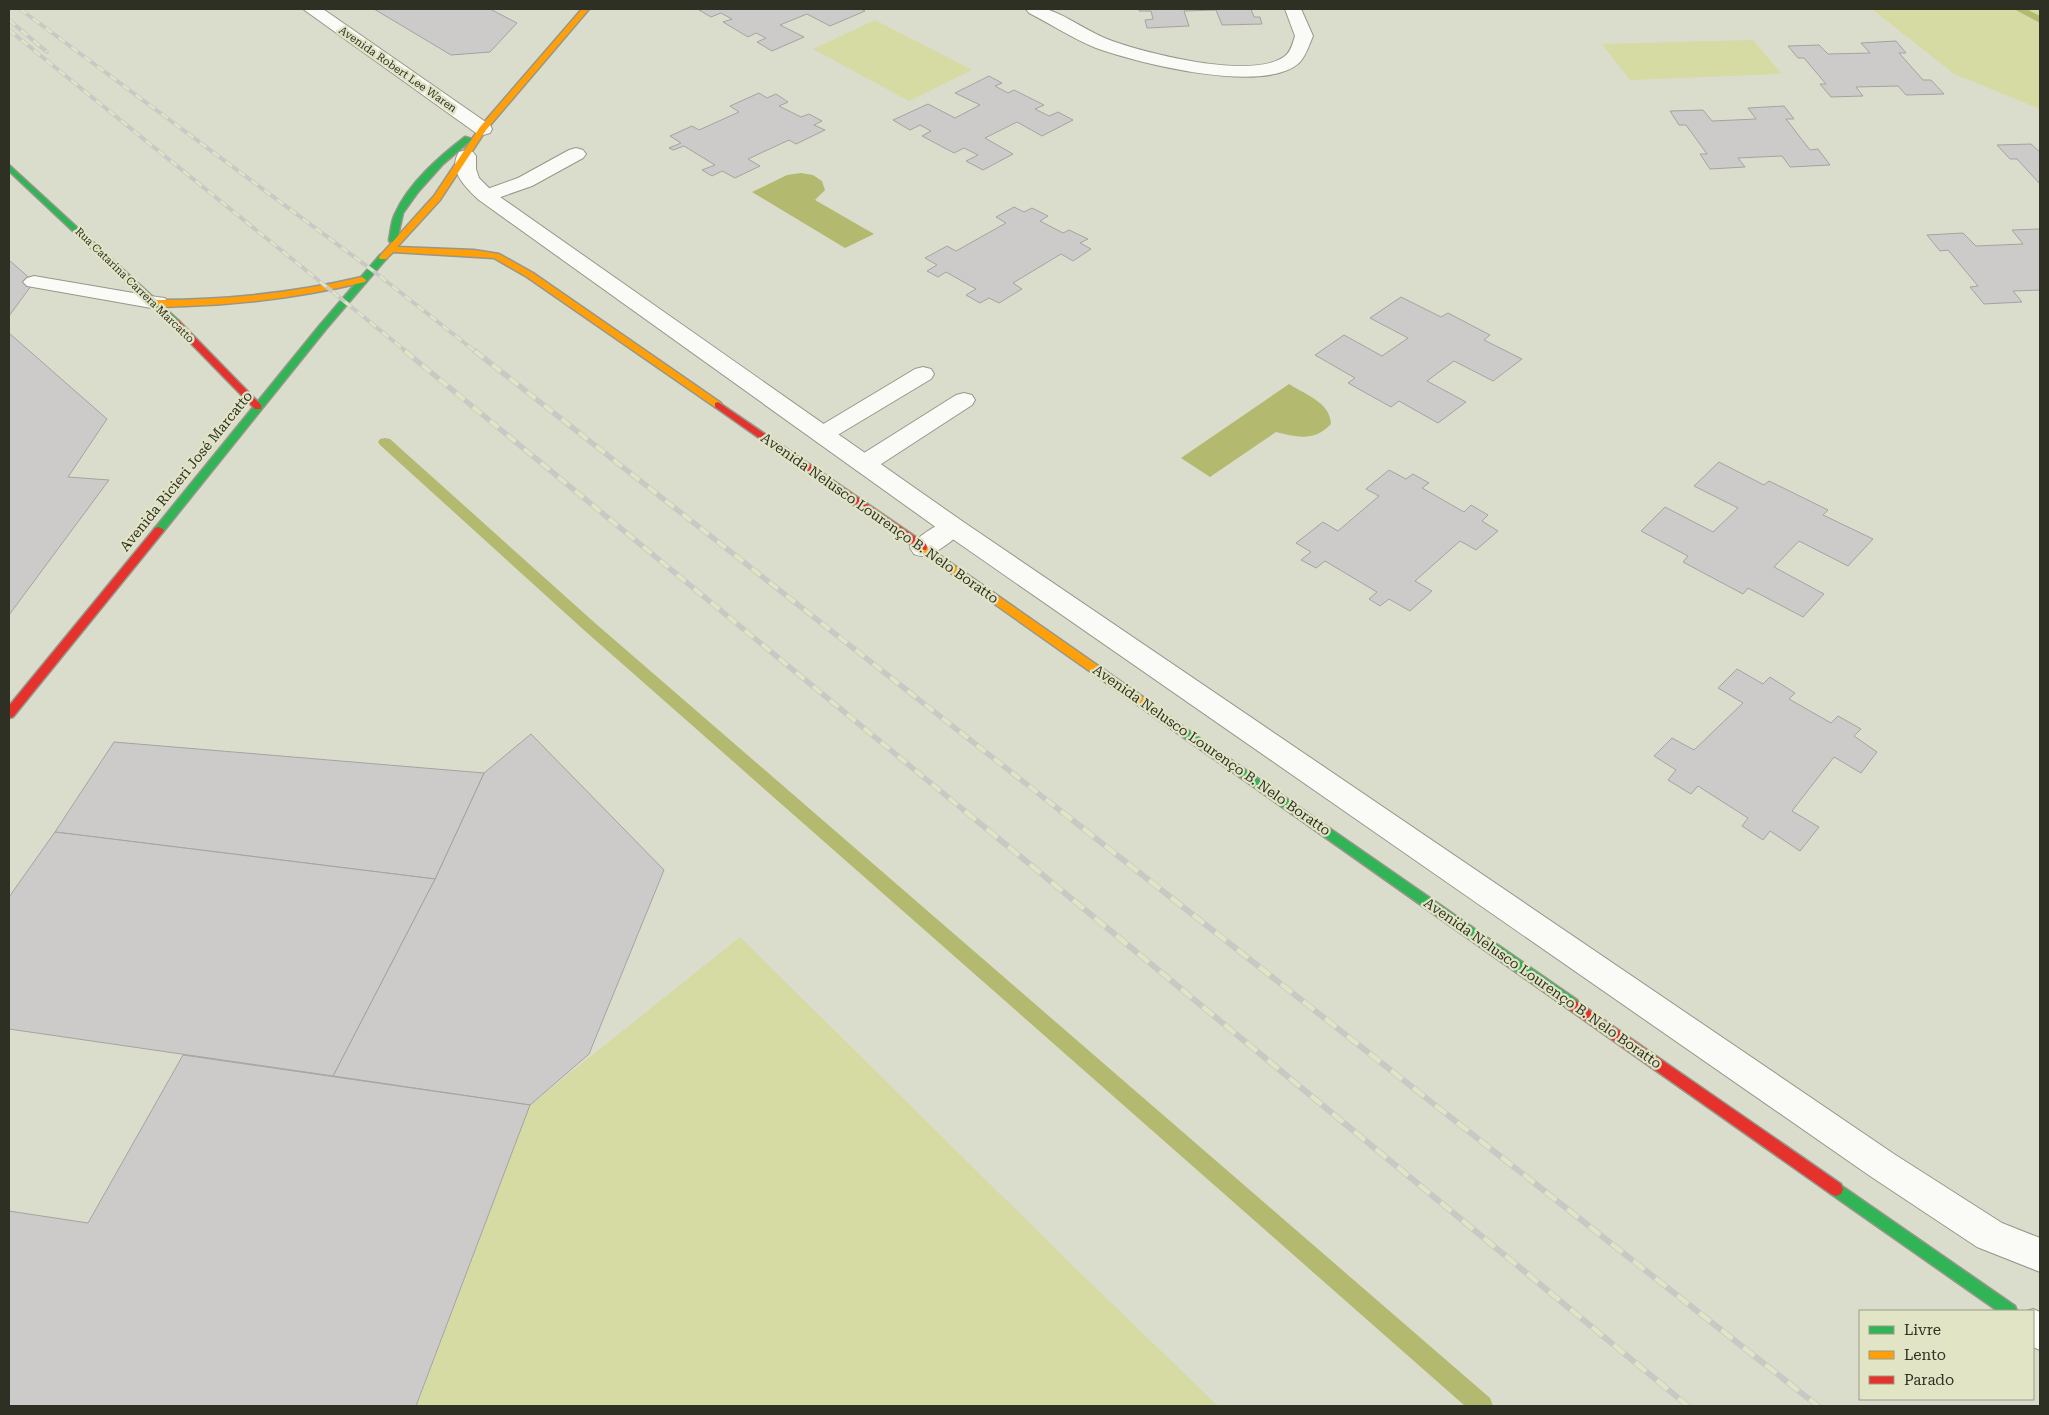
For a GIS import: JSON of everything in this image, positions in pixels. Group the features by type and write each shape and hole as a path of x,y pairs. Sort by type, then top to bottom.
{"street":[{"name":"Avenida Robert Lee Waren","path":"312,9 483,129"},
{"name":"Avenida Ricieri José Marcatto","path":"9,714 362,280 437,198 483,129 586,9"},
{"path":"1035,9 1102,44 1140,56 1214,70 1253,72 1278,67 1293,60 1304,36 1293,9"},
{"name":"Avenida Ricieri José Marcatto","path":"390,249 400,211 429,174 450,152 483,129"},
{"path":"486,196 525,182 576,154"},
{"path":"466,156 464,169 469,179 486,196 953,528 1882,1165 1990,1235 2040,1256"},
{"name":"Rua Catarina Carrera Marcatto","path":"9,167 157,303 258,407"},
{"name":"Avenida Nelusco Lourenço B. Nelo Boratto","path":"390,249 474,253 496,256 530,275 923,548 2009,1310"},
{"path":"34,282 157,303 229,303 329,289 362,280"},
{"path":"823,434 923,374"},
{"path":"864,464 964,400"},
{"path":"923,548 953,528"}],"shaded area":[{"path":"1872,9 2040,9 2040,109 1954,74"},
{"path":"875,20 972,70 909,101 813,49"},
{"path":"1753,40 1782,74 1630,80 1602,44"},
{"path":"801,173 813,175 822,181 825,190 815,200 874,234 845,248 752,192 787,175"},
{"path":"1289,384 1316,400 1326,410 1330,416 1331,424 1325,430 1305,437 1276,432 1210,477 1181,458"},
{"path":"740,937 1071,1264 1218,1406 417,1406 530,1105"}],"building":[{"path":"374,9 490,9 517,23 490,52 451,55"},
{"path":"861,9 865,11 830,26 807,14 780,25 804,37 772,51 757,42 766,38 756,33 748,37 723,22 732,19 721,13 711,17 699,10"},
{"path":"1139,9 1251,9 1254,17 1260,17 1262,24 1222,25 1216,10 1184,11 1189,26 1147,28 1145,20 1153,19 1151,11 1139,11"},
{"path":"1896,41 1906,53 1899,53 1923,80 1931,80 1944,94 1906,95 1898,86 1856,87 1863,96 1831,97 1820,84 1826,84 1804,58 1798,58 1788,46 1819,45 1828,54 1870,53 1861,43"},
{"path":"989,76 1002,83 995,86 1008,93 1014,90 1044,105 1035,109 1049,116 1058,112 1073,120 1042,136 1017,122 985,138 1013,154 983,170 966,161 978,155 964,148 954,153 922,136 931,131 920,125 910,130 893,120 928,104 955,118 980,105 955,93"},
{"path":"759,93 767,98 776,94 788,102 779,106 801,117 809,114 822,121 814,125 825,130 796,144 789,140 748,159 760,166 735,178 722,171 712,176 702,170 715,165 684,146 673,150 669,148 681,143 670,136 692,126 699,130 739,112 730,106"},
{"path":"1784,106 1794,119 1786,119 1810,150 1818,149 1830,165 1790,167 1782,156 1738,158 1745,167 1710,169 1700,154 1707,154 1686,125 1679,125 1670,111 1703,110 1712,121 1756,119 1748,108"},
{"path":"2031,144 2040,152 2040,184 2017,159 2010,159 1997,145"},
{"path":"1014,207 1024,212 1032,208 1048,216 1040,221 1063,233 1069,230 1088,239 1080,243 1091,249 1073,261 1061,254 1013,283 1022,289 999,303 989,298 980,303 966,295 976,289 946,272 938,277 927,271 937,265 925,258 947,246 956,251 1006,223 996,217"},
{"path":"2040,229 2040,290 2013,291 2022,302 1984,304 1970,287 1978,286 1948,250 1940,251 1927,235 1963,233 1976,246 2023,244 2012,230"},
{"path":"9,260 34,282 9,316"},
{"path":"1401,297 1441,317 1448,313 1490,335 1484,340 1522,359 1493,381 1454,361 1427,381 1466,402 1438,423 1399,401 1391,407 1348,383 1355,378 1315,355 1344,335 1382,356 1408,338 1370,318"},
{"path":"9,333 107,419 68,477 109,480 9,615"},
{"path":"1719,462 1764,485 1769,481 1828,510 1823,515 1873,539 1848,566 1799,541 1774,567 1824,594 1803,617 1748,588 1743,594 1683,562 1688,556 1641,531 1665,507 1713,532 1738,508 1694,486"},
{"path":"1389,470 1406,479 1413,474 1429,483 1422,488 1464,512 1471,505 1488,515 1482,521 1498,531 1476,550 1460,541 1415,581 1432,591 1410,611 1389,599 1380,606 1369,599 1377,592 1325,561 1316,568 1301,560 1311,552 1296,543 1323,522 1338,531 1379,496 1366,489"},
{"path":"1737,669 1763,684 1770,677 1795,693 1789,699 1831,723 1838,716 1861,729 1854,736 1877,752 1861,773 1834,757 1792,811 1819,827 1800,851 1770,831 1763,840 1742,826 1748,818 1698,786 1691,794 1668,780 1676,770 1654,756 1672,738 1694,750 1743,703 1718,688"},
{"path":"531,734 664,870 589,1054 530,1105 333,1076 435,879 484,773"},
{"path":"114,742 484,773 435,879 55,832"},
{"path":"55,832 435,879 333,1076 9,1029 9,897"},
{"path":"183,1055 530,1105 416,1406 9,1406 9,1211 88,1223"}],"waterway":[{"path":"2019,9 2040,20"},
{"path":"385,442 590,627 1482,1406"}],"railway":[{"path":"20,9 372,270 476,352"},
{"path":"9,20 47,52"},
{"path":"9,30 407,352"},
{"path":"405,351 966,812"},
{"path":"475,351 1062,812"},
{"path":"965,811 1688,1406"},
{"path":"1061,811 1818,1406"}],"traffic: fast":[{"path":"393,240 399,213 407,200 440,162 468,139"},
{"path":"9,167 176,323"},
{"path":"159,530 323,327 383,257"},
{"path":"1146,705 1572,1004"},
{"path":"1836,1189 2009,1310"}],"traffic: slow":[{"path":"383,257 437,198 483,129 586,9"},
{"path":"391,249 474,253 496,256 530,275 718,405"},
{"path":"157,303 235,301 311,291 362,280"},
{"path":"922,547 1146,705"}],"traffic: jam":[{"path":"176,323 258,407"},
{"path":"718,405 922,547"},
{"path":"9,714 159,530"},
{"path":"1572,1004 1836,1189"}]}
